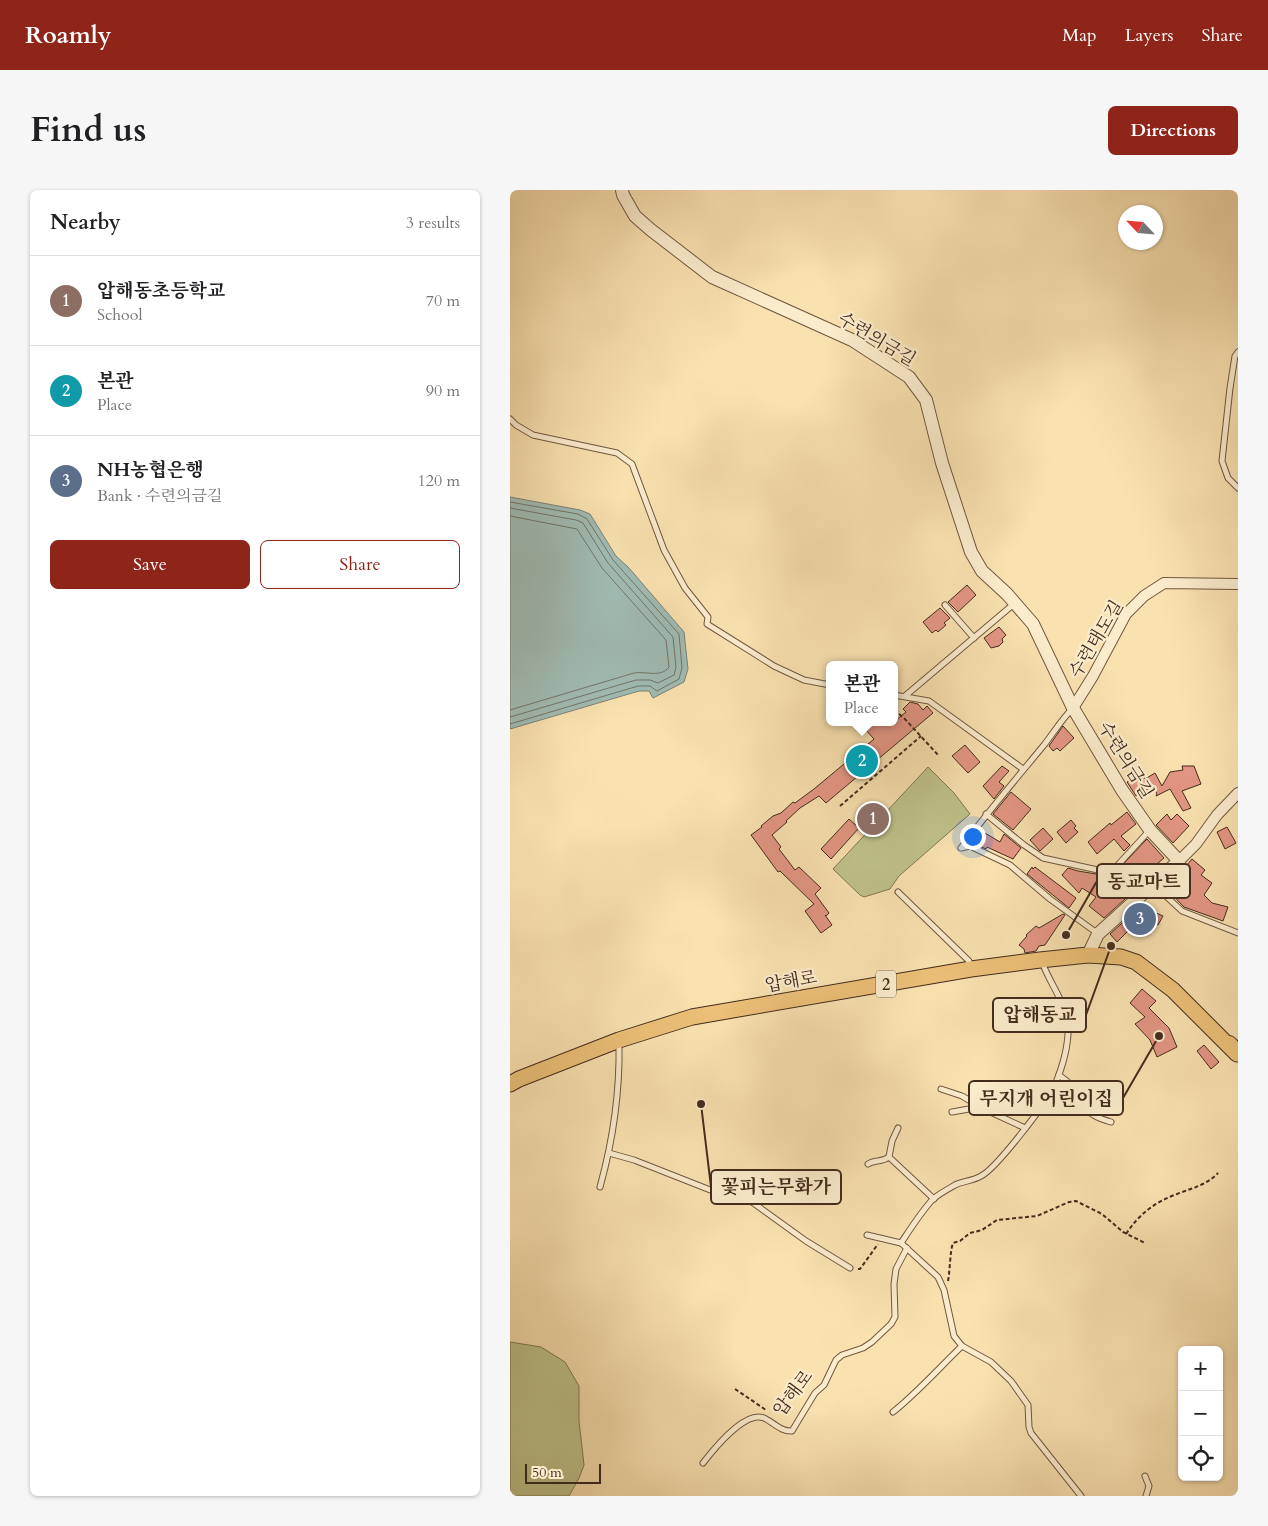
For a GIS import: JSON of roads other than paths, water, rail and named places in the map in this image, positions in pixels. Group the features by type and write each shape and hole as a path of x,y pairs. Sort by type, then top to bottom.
{"main road":[{"name":"압해로","path":"510,1084 519,1078 619,1040 692,1017 971,970 1088,955 1121,957 1136,962 1173,990 1235,1051"}],"street":[{"name":"수련의금길","path":"622,190 635,216 712,277 852,340 909,376 926,400 942,462 971,552 982,571 1007,594 1032,624 1073,708 1122,790 1150,830 1179,861"},
{"name":"수련태도길","path":"1073,708 1093,676 1126,614 1144,596 1164,583 1238,584"},
{"path":"1088,955 1098,934 1196,844 1217,815 1238,793"}],"lane":[{"path":"1238,352 1235,356 1230,388 1222,462 1228,478 1238,488"},
{"path":"510,418 516,425 533,435 617,453 625,457 632,464 664,550 685,588 708,617 707,624 774,666 804,680 826,684"},
{"path":"905,696 1015,603"},
{"path":"945,606 974,638"},
{"path":"898,695 929,701 942,708 1023,769"},
{"path":"1073,708 986,814 961,848 970,846 1010,865 1050,899 1098,934"},
{"path":"986,814 1043,858 1107,872 1116,867 1150,830"},
{"path":"1153,884 1182,911 1238,933"},
{"path":"898,892 969,961 971,970"},
{"path":"901,1243 934,1198 957,1184 982,1176 1025,1128 1055,1086 1068,1035 1068,1024 1065,1009 1048,979 1040,960"},
{"path":"600,1187 609,1153 616,1106 619,1040"},
{"path":"1058,1075 1080,1092 1084,1105 1089,1111 1099,1119 1111,1122"},
{"path":"941,1089 962,1096 984,1109 1025,1128"},
{"path":"952,1112 984,1109"},
{"path":"868,1164 875,1161 883,1161 889,1157 892,1141 898,1128"},
{"path":"609,1153 634,1160 723,1195 742,1197 850,1268"},
{"path":"889,1157 934,1198"},
{"path":"867,1235 901,1243 938,1277 944,1290 954,1336 962,1346 991,1362 1012,1381 1028,1406 1029,1427 1032,1433 1081,1496"},
{"name":"압해로","path":"703,1463 722,1439 742,1424 756,1417 762,1417 786,1432 792,1431 815,1393 824,1385 836,1360 842,1354 863,1348 892,1324 894,1318 896,1269 906,1248"},
{"path":"893,1412 912,1396 962,1346"},
{"path":"1145,1476 1149,1486 1146,1496"}],"water":[{"path":"510,497 580,510 590,514 616,556 629,568 684,632 688,669 684,682 653,698 649,691 639,691 510,729"}],"place":[{"name":"본관","path":"862,761"},
{"name":"압해동초등학교","path":"873,819"},
{"name":"NH농협은행","path":"1140,919"},
{"name":"동교마트","path":"1066,935"},
{"name":"압해동교","path":"1111,946"},
{"name":"무지개 어린이집","path":"1159,1036"},
{"name":"꽃피는무화가","path":"701,1104"}]}
